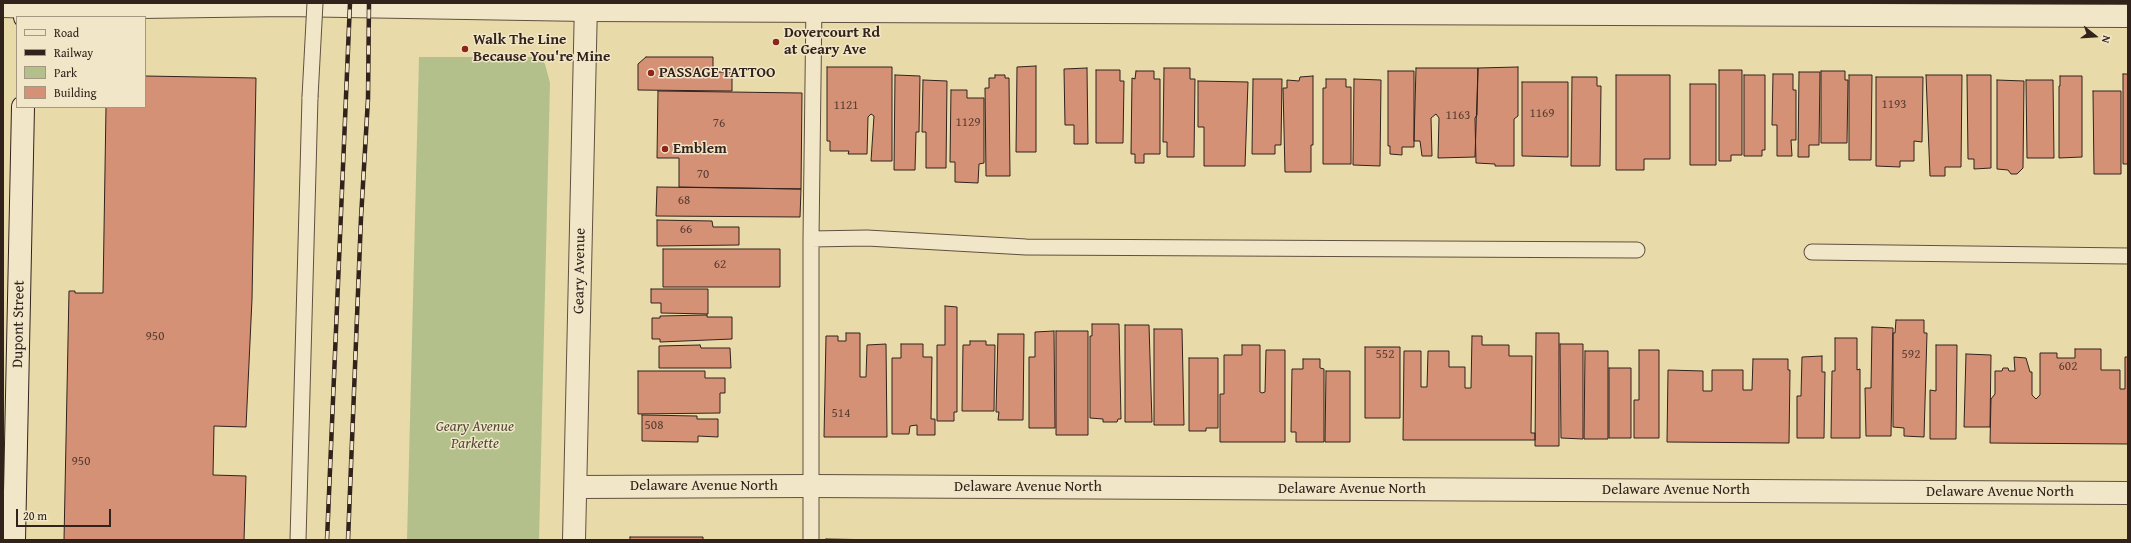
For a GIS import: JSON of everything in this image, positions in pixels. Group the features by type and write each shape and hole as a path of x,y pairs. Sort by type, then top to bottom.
{"street":[{"path":"3,6 25,9 286,5 2128,16"},
{"name":"Geary Avenue","path":"574,540 586,7"},
{"name":"Dupont Street","path":"14,540 9,483 23,108"},
{"name":"Delaware Avenue North","path":"576,487 810,486 2128,493"}],"lane":[{"path":"298,540 310,97 315,3"},
{"path":"811,540 811,239 814,7"},
{"path":"811,239 867,238 1026,247 1637,250"},
{"path":"1812,252 2128,256"}],"green space":[{"name":"Geary Avenue Parkette","path":"419,57 539,57 545,64 550,83 539,540 407,540"}],"building":[{"path":"646,57 713,57 713,72 732,72 732,91 638,90 638,64"},
{"path":"1036,66 1036,152 1016,152 1017,67"},
{"path":"827,67 892,67 892,161 871,161 874,116 871,114 868,117 867,154 848,154 849,151 830,151 830,141 827,141"},
{"path":"1518,67 1518,116 1514,119 1514,166 1495,166 1495,164 1476,163 1475,118 1477,115 1478,68"},
{"path":"1087,68 1088,144 1074,144 1074,125 1065,125 1064,69"},
{"path":"1164,68 1190,68 1190,79 1195,79 1194,157 1167,157 1167,142 1163,142"},
{"path":"1416,68 1478,68 1475,157 1438,158 1439,118 1436,114 1431,118 1432,156 1422,156 1420,141 1414,141"},
{"path":"1096,70 1120,70 1120,81 1124,81 1123,143 1096,143"},
{"path":"1719,70 1742,70 1742,155 1731,155 1731,161 1719,161"},
{"path":"1136,71 1154,71 1154,79 1160,79 1160,154 1144,154 1144,163 1135,163 1135,154 1131,154 1132,78 1135,79"},
{"path":"1388,71 1414,71 1414,147 1402,147 1402,155 1390,154 1390,146 1388,146"},
{"path":"1821,71 1845,71 1845,80 1848,80 1847,143 1821,143"},
{"path":"1799,72 1820,72 1819,145 1809,145 1809,157 1798,157"},
{"path":"1773,74 1793,74 1793,90 1796,90 1796,140 1791,140 1792,156 1777,156 1777,125 1772,125"},
{"path":"2123,74 2128,74 2128,164 2123,164"},
{"path":"895,75 920,76 919,132 916,132 915,170 894,170"},
{"path":"995,75 1005,75 1005,78 1009,78 1010,176 986,176 985,88 989,88 989,78 995,78"},
{"path":"1616,75 1670,75 1670,159 1644,159 1644,170 1616,170"},
{"path":"1744,75 1765,75 1765,150 1762,150 1762,156 1744,156"},
{"path":"1849,75 1872,75 1871,160 1849,160"},
{"path":"1926,75 1962,75 1961,167 1945,167 1945,176 1930,176"},
{"path":"1967,75 1991,75 1991,168 1974,169 1974,159 1968,159"},
{"path":"146,76 256,78 252,299 246,427 214,426 213,475 246,476 244,540 64,540 69,291 75,291 75,293 103,293 106,108 146,108"},
{"path":"1313,76 1313,145 1311,145 1311,172 1285,172 1283,88 1287,88 1287,80 1299,81 1300,77"},
{"path":"2060,76 2082,76 2082,157 2059,158"},
{"path":"1572,77 1597,77 1597,86 1601,86 1600,166 1571,166"},
{"path":"1876,77 1923,77 1922,142 1914,141 1914,161 1900,161 1900,167 1876,166"},
{"path":"1253,79 1282,79 1281,145 1275,145 1275,154 1252,154"},
{"path":"1326,79 1346,79 1346,87 1351,87 1351,164 1323,164 1323,88 1326,88"},
{"path":"1354,79 1381,80 1380,166 1353,165"},
{"path":"923,80 947,81 946,168 926,168 926,132 922,132"},
{"path":"1997,80 2024,81 2023,168 2017,174 2011,174 2008,170 1997,169"},
{"path":"2026,80 2053,80 2054,158 2027,158"},
{"path":"1198,81 1248,82 1245,166 1204,166 1204,127 1198,127"},
{"path":"1522,82 1568,82 1568,157 1522,156"},
{"path":"1690,84 1716,84 1716,165 1690,165"},
{"path":"951,90 967,90 967,98 984,98 984,163 979,164 978,183 955,182 955,162 950,162"},
{"path":"658,91 802,93 801,189 679,187 679,158 657,158"},
{"path":"2093,91 2121,91 2121,174 2094,174"},
{"path":"657,187 801,189 800,217 656,216"},
{"path":"657,220 712,221 713,227 739,227 739,245 657,246"},
{"path":"663,249 780,249 780,287 663,287"},
{"path":"651,289 708,289 708,314 661,313 661,303 651,303"},
{"path":"945,306 957,307 957,412 954,412 954,421 937,421 937,345 945,345"},
{"path":"707,315 707,317 732,317 732,339 660,342 660,339 652,339 652,318 660,318 660,316"},
{"path":"1896,320 1924,320 1924,333 1927,333 1924,437 1904,436 1904,428 1893,427 1893,333 1895,333"},
{"path":"1092,324 1119,324 1121,419 1118,419 1117,422 1103,422 1103,419 1090,418 1090,336 1092,336"},
{"path":"1125,325 1149,325 1152,422 1125,422"},
{"path":"1872,327 1893,328 1891,436 1866,436 1865,388 1871,388"},
{"path":"1154,329 1182,329 1184,425 1154,425"},
{"path":"1054,331 1055,428 1029,428 1029,357 1035,357 1035,332"},
{"path":"1056,331 1088,331 1088,435 1056,435"},
{"path":"846,333 860,333 860,377 866,377 867,345 886,344 887,437 824,437 826,336 838,336 838,341 846,341"},
{"path":"1536,333 1559,333 1559,446 1535,446"},
{"path":"998,334 1024,334 1023,420 998,420 999,412 996,412"},
{"path":"1472,336 1482,336 1482,345 1509,345 1509,356 1532,356 1531,433 1535,433 1535,440 1403,440 1404,351 1421,351 1421,387 1427,387 1428,351 1449,351 1449,367 1465,367 1465,388 1471,388"},
{"path":"1835,338 1857,338 1857,370 1860,369 1860,438 1831,438 1832,371 1835,371"},
{"path":"970,341 986,341 986,345 995,345 994,411 962,411 963,345 970,345"},
{"path":"901,344 923,344 923,357 932,357 931,419 935,419 935,435 917,435 917,425 910,426 909,434 892,434 892,358 901,358"},
{"path":"1560,344 1583,344 1583,439 1561,438"},
{"path":"700,345 701,348 730,348 731,368 659,368 659,346"},
{"path":"1242,345 1260,345 1260,392 1262,393 1265,392 1266,350 1285,350 1285,442 1220,442 1220,394 1224,394 1224,355 1242,355"},
{"path":"1936,345 1957,345 1956,439 1930,439 1930,390 1936,391"},
{"path":"1365,347 1400,347 1400,418 1365,418"},
{"path":"2075,349 2101,349 2101,370 2120,370 2120,389 2125,389 2125,357 2128,357 2128,444 1990,443 1991,399 1995,394 1995,371 2002,371 2003,368 2008,368 2009,371 2015,371 2014,357 2026,358 2030,372 2032,372 2032,395 2036,399 2040,395 2040,353 2057,353 2057,358 2075,358"},
{"path":"1639,350 1659,350 1659,438 1634,438 1634,400 1639,400"},
{"path":"1585,351 1608,351 1608,439 1584,439"},
{"path":"1966,354 1991,355 1990,427 1964,427"},
{"path":"1822,356 1822,372 1825,372 1824,438 1797,438 1797,396 1801,396 1802,357"},
{"path":"1189,358 1218,358 1218,428 1206,428 1206,431 1189,431"},
{"path":"1303,359 1320,359 1320,368 1324,369 1324,442 1296,442 1296,432 1291,432 1292,369 1303,369"},
{"path":"1753,359 1788,359 1788,370 1790,370 1789,443 1667,442 1668,370 1703,371 1703,391 1712,391 1712,370 1743,370 1743,390 1752,390"},
{"path":"1609,368 1631,368 1631,438 1609,438"},
{"path":"638,371 705,371 705,378 725,378 725,393 720,393 720,413 638,414"},
{"path":"1326,371 1350,371 1350,442 1325,442"},
{"path":"642,415 697,416 697,419 718,419 718,437 698,436 698,442 642,441"},
{"path":"630,537 703,537 703,540 630,540"},
{"path":"826,539 883,540 826,540"}],"railway":[{"path":"327,540 350,3"},
{"path":"348,540 361,218 368,99 369,3"}],"place":[{"name":"Dovercourt Rd at Geary Ave","path":"776,42"},
{"name":"Walk The Line Because You're Mine","path":"465,49"},
{"name":"PASSAGE TATTOO","path":"651,73"},
{"name":"Emblem","path":"665,149"}]}
